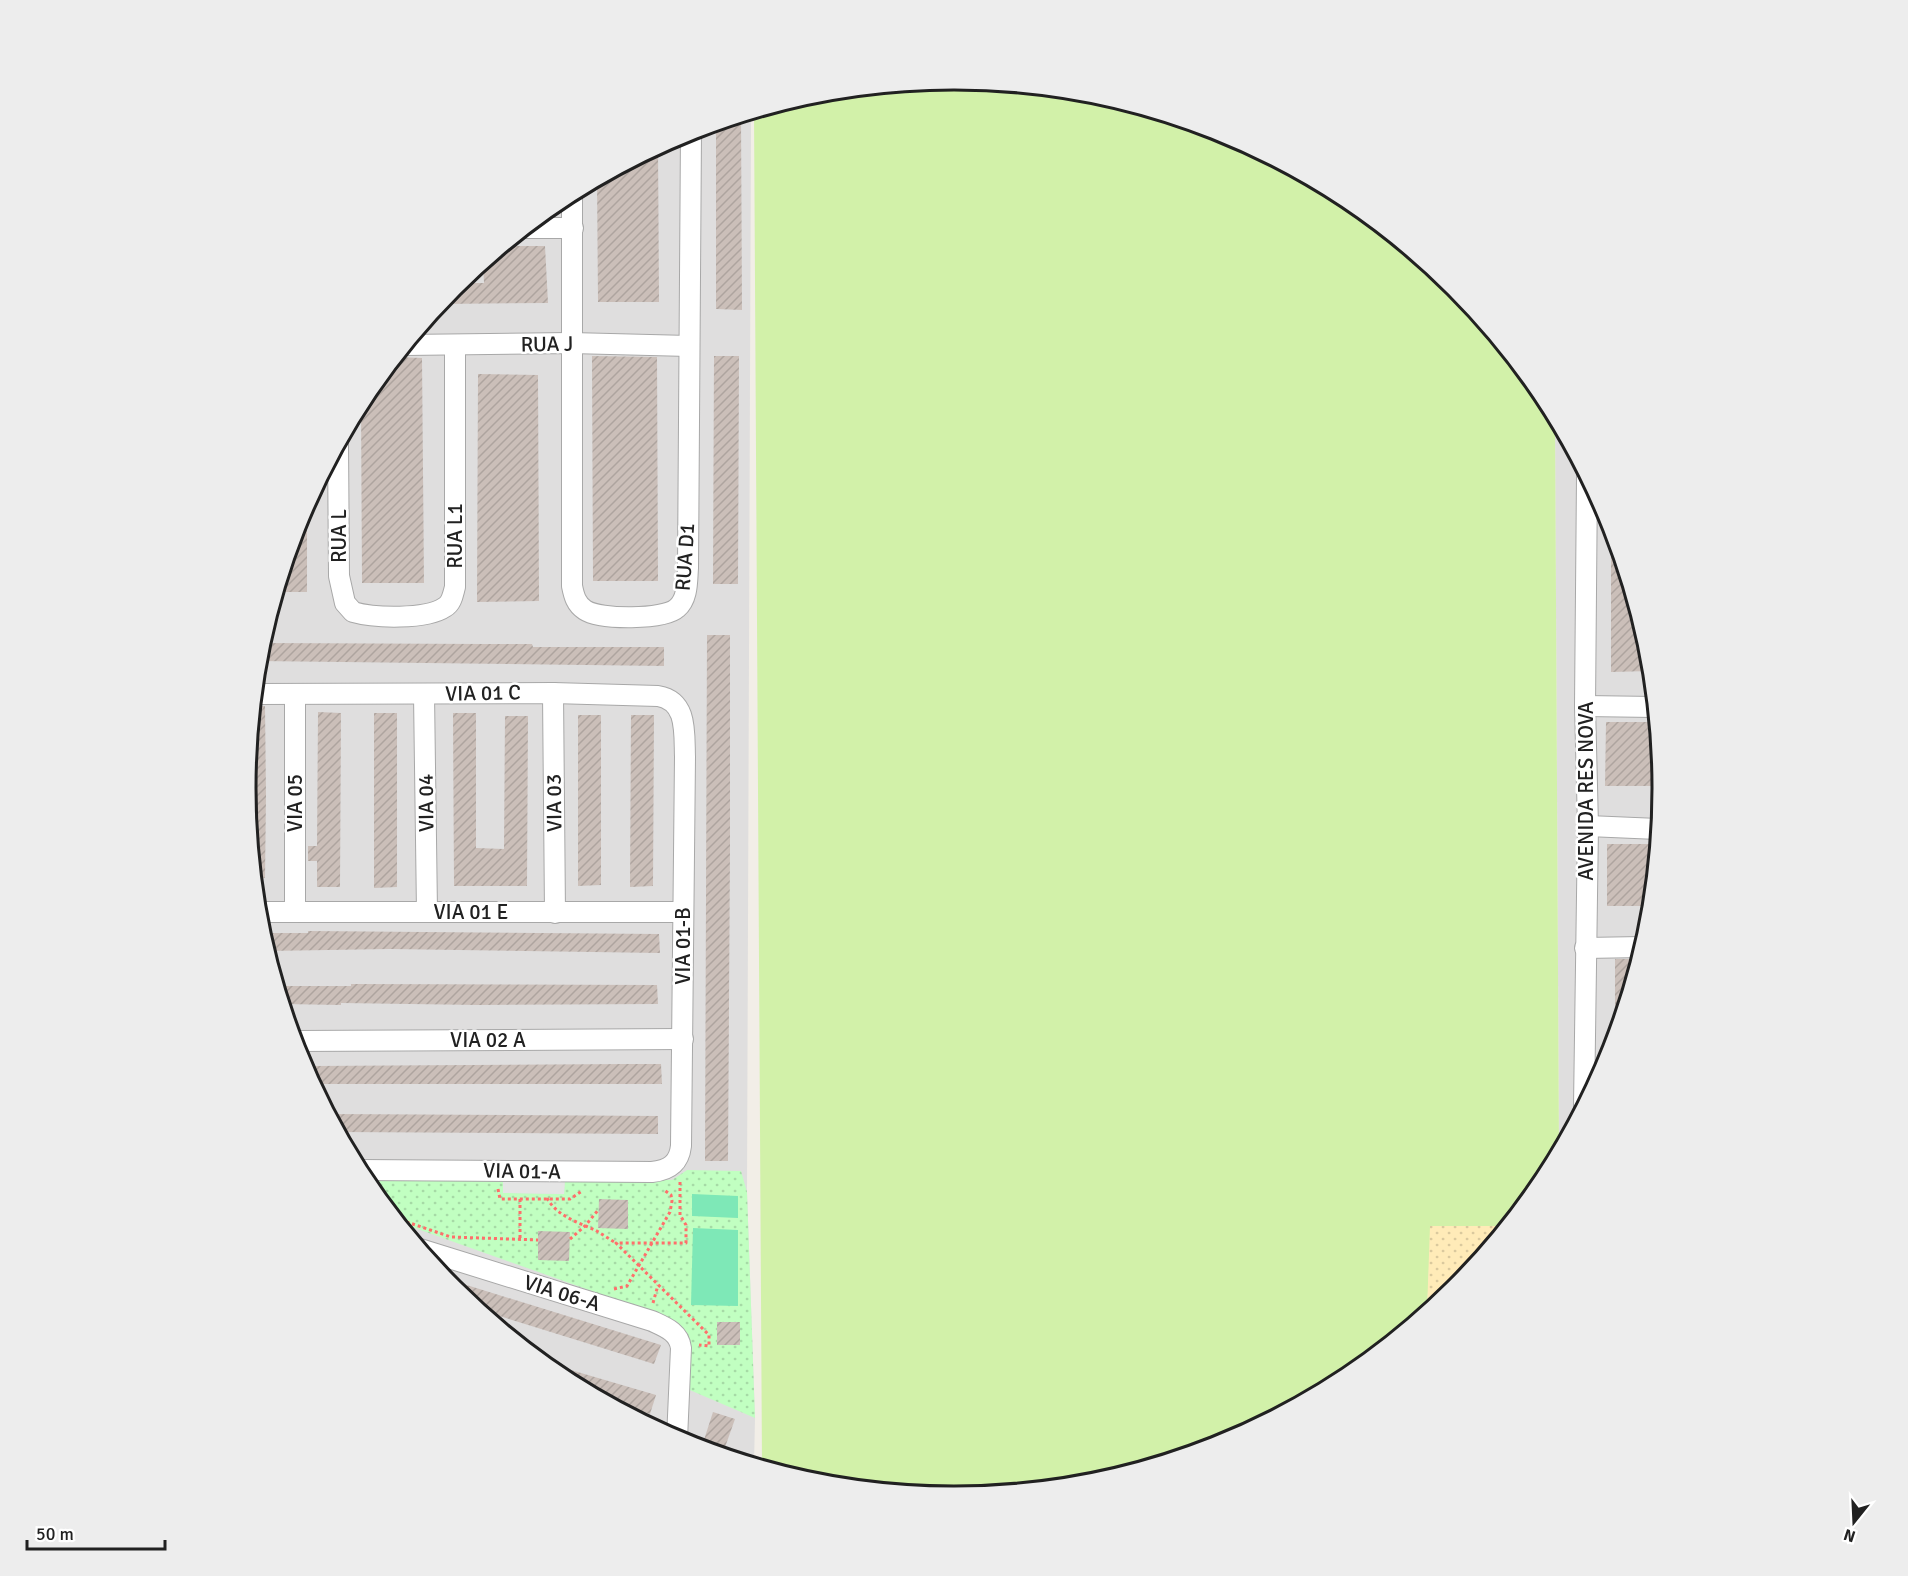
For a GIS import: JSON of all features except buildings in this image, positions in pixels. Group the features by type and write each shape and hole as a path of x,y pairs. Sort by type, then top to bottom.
{"street":[{"name":"RUA D1","path":"572,204 572,586 576,602 587,612 603,616 657,615 678,608 685,598 688,568 691,142"},
{"path":"538,228 573,228"},
{"name":"RUA J","path":"415,345 571,343 689,346"},
{"name":"RUA L1","path":"342,592 350,610 361,614 391,616 426,614 444,608 450,603 455,587 456,572 455,345"},
{"name":"RUA L","path":"338,461 339,576 342,592"},
{"name":"AVENIDA RES NOVA","path":"1584,1088 1588,826 1585,706 1587,494"},
{"name":"VIA 01 C","path":"262,694 553,693 663,697 677,705 683,721 684,736"},
{"name":"VIA 03","path":"553,693 555,913"},
{"name":"VIA 05","path":"295,694 295,912"},
{"name":"VIA 04","path":"424,694 427,912"},
{"path":"1585,706 1647,707"},
{"name":"VIA 01-B","path":"680,1156 684,736"},
{"path":"1588,826 1651,829"},
{"name":"VIA 01 E","path":"267,912 683,912"},
{"path":"1585,948 1633,947"},
{"name":"VIA 02 A","path":"304,1041 682,1039"},
{"name":"VIA 01-A","path":"370,1170 652,1172 672,1166 680,1156"},
{"name":"VIA 06-A","path":"434,1253 652,1321 667,1328 688,1352"},
{"path":"678,1429 688,1352"}],"path":[{"path":"616,1243 686,1243 686,1225 680,1215 680,1156"},
{"path":"497,1186 500,1199 570,1199 585,1189"},
{"path":"627,1287 670,1212 671,1195 659,1188"},
{"path":"547,1198 552,1208 616,1243 709,1335 709,1346 688,1352"},
{"path":"520,1199 520,1239"},
{"path":"570,1239 599,1209"},
{"path":"453,1238 538,1240"},
{"path":"651,1309 658,1285"}],"shaded area":[{"path":"751,121 747,1192 755,1418 754,1456 687,1433 605,1392 529,1342 494,1313 460,1282 400,1213 374,1176 328,1097 293,1012 269,924 257,834 256,788 257,742 269,652 293,564 328,479 374,400 400,363 460,294 529,234 566,208 645,162 687,143"},
{"path":"1555,434 1580,479 1599,521 1628,607 1639,652 1646,697 1651,742 1652,788 1651,834 1646,879 1639,924 1628,969 1599,1055 1559,1135"},
{"path":"503,1176 565,1177 564,1194 503,1193"}],"green space":[{"path":"954,90 1000,91 1045,96 1090,103 1135,114 1221,143 1263,162 1342,208 1379,234 1448,294 1479,328 1508,363 1555,434 1559,1135 1534,1176 1497,1226 1431,1226 1428,1301 1414,1313 1342,1368 1263,1414 1221,1433 1178,1449 1090,1473 1000,1485 908,1485 818,1473 762,1459 754,120 818,103 863,96 908,91"},
{"path":"687,1170 741,1171 747,1192 755,1418 685,1388 688,1334 676,1321 411,1227 373,1175 503,1176 503,1193 564,1194 565,1177 672,1180"},
{"path":"692,1194 738,1196 738,1218 692,1216"},
{"path":"693,1228 738,1230 738,1306 691,1305"}],"sand":[{"path":"1430,1226 1497,1226 1448,1282 1427,1301"}]}
